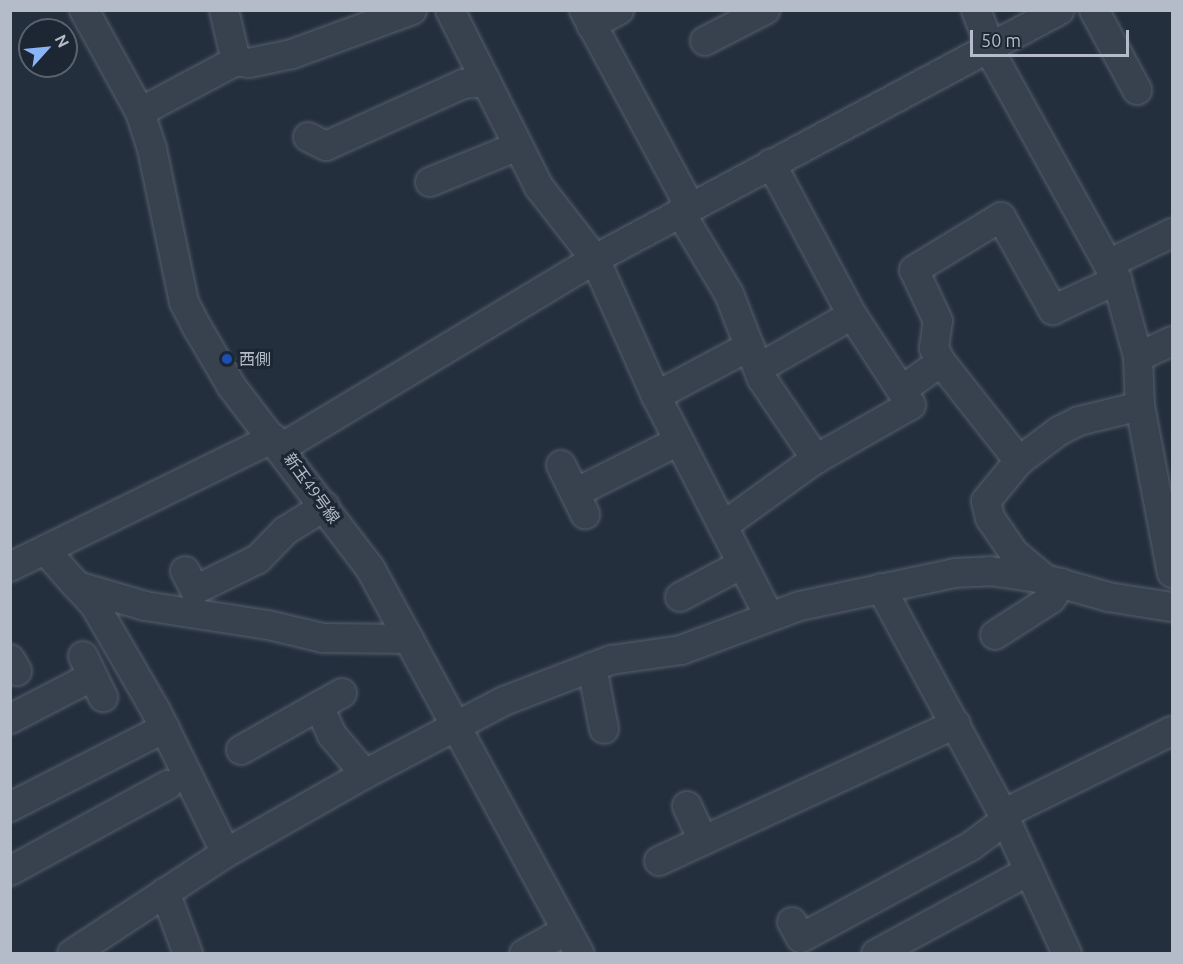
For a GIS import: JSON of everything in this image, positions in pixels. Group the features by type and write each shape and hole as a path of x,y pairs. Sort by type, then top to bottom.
{"street":[{"name":"新玉49号線","path":"84,10 140,112 152,149 184,302 216,362 370,568 573,942"},
{"path":"224,10 236,61"},
{"path":"140,112 236,61 256,62 292,54 412,10"},
{"path":"450,10 518,146 556,212 595,259 656,396 769,616"},
{"path":"619,10 587,18 729,294 762,379 816,459"},
{"path":"718,27 765,10"},
{"path":"976,10 990,47 1113,272 1138,357 1140,406 1163,474 1172,571"},
{"path":"10,567 277,443 595,259 1060,10"},
{"path":"1094,10 1137,90"},
{"path":"308,136 326,146 463,84 486,82"},
{"path":"430,182 518,146"},
{"path":"723,526 816,459 911,405 852,315 771,163"},
{"path":"1019,461 941,362 934,348 938,321 914,270 1001,217 1053,310 1173,233"},
{"path":"656,396 852,315"},
{"path":"1138,357 1173,341"},
{"path":"902,390 941,362"},
{"path":"1053,581 1014,553 990,518 986,501 1019,461 1079,421 1140,406"},
{"path":"561,465 580,503 679,441"},
{"path":"184,571 195,590 258,559 285,531 325,506"},
{"path":"45,550 77,586 113,634 165,728 226,853"},
{"path":"680,597 742,564"},
{"path":"72,954 226,853 365,774 456,725 544,683 592,667 637,655 681,650 769,616 836,596 955,573 990,570 1053,581 1108,597 1173,607"},
{"path":"995,635 1052,599 1053,581"},
{"path":"77,586 145,606 268,625 324,638 409,639"},
{"path":"881,588 1004,817 1067,954"},
{"path":"592,667 604,729"},
{"path":"10,719 93,676"},
{"path":"241,750 331,700 332,735 365,774"},
{"path":"658,861 703,841 829,770 956,724"},
{"path":"10,807 126,736 165,728"},
{"path":"792,921 801,939 971,846 1004,817 1173,731"},
{"path":"16,861 153,785"},
{"path":"687,806 703,841"},
{"path":"876,954 1029,871"},
{"path":"165,892 188,954"},
{"path":"524,954 573,942"}],"place":[{"name":"西側","path":"227,359"}]}
